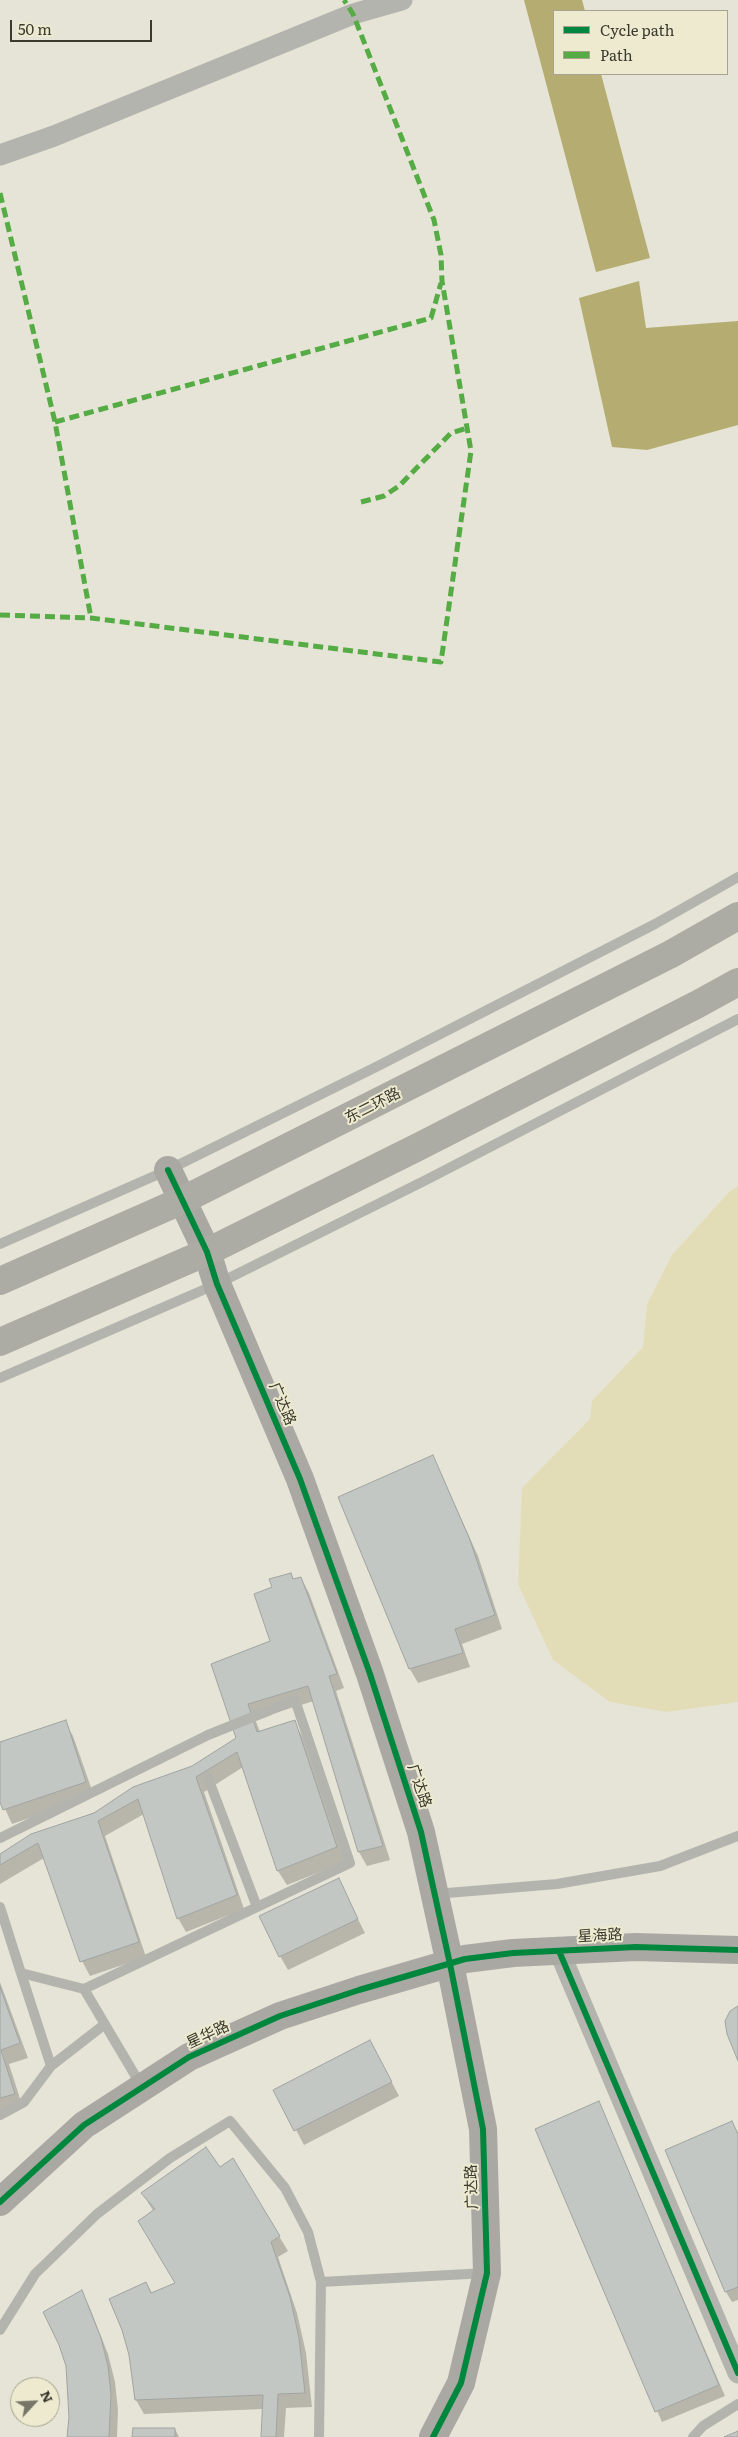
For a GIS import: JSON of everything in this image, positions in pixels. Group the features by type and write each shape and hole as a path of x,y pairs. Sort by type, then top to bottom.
{"main road":[{"name":"东二环路","path":"0,1281 183,1200 653,963 738,916"},
{"path":"0,1342 207,1252 418,1147 738,982"}],"street":[{"path":"0,156 54,136 353,14 402,0"},
{"name":"广达路","path":"168,1170 207,1252 217,1284 300,1479 370,1674 421,1832 434,1894 457,1961 483,2129 487,2273 461,2383 433,2437"},
{"name":"星海路","path":"457,1961 513,1953 636,1947 738,1950"},
{"path":"559,1951 738,2373"},
{"name":"星华路","path":"0,2202 84,2125 189,2057 280,2016 457,1961"}],"lane":[{"path":"0,1244 168,1170 655,924 738,877"},
{"path":"0,1378 217,1284 424,1181 738,1019"},
{"path":"0,1838 208,1735 295,1700 350,1863 84,1989 21,1973"},
{"path":"208,1778 257,1907"},
{"path":"434,1894 557,1884 660,1866 738,1836"},
{"path":"0,1907 51,2066"},
{"path":"84,1989 142,2087"},
{"path":"0,2115 24,2102 51,2066 104,2024"},
{"path":"0,2330 35,2274 97,2214 170,2158 230,2120 284,2188 308,2232 321,2282 318,2437"},
{"path":"321,2282 487,2273"},
{"path":"693,2437 703,2426 738,2404"}],"shaded area":[{"path":"524,0 582,0 585,10 553,10 553,75 601,75 650,258 596,272"},
{"path":"639,281 646,328 738,321 738,425 647,450 612,447 579,298"},
{"path":"738,1186 738,1702 666,1712 610,1702 553,1660 518,1584 522,1488 590,1419 592,1401 643,1347 647,1304 672,1255 729,1192"}],"building":[{"path":"433,1455 470,1540 495,1615 455,1629 463,1653 409,1669 338,1497"},
{"path":"291,1573 293,1579 301,1577 337,1674 329,1676 383,1846 358,1852 308,1686 248,1704 257,1732 295,1720 337,1847 277,1871 237,1752 196,1777 237,1895 177,1919 138,1799 98,1821 139,1942 80,1962 38,1843 0,1865 0,1854 31,1834 94,1813 133,1787 192,1766 236,1738 211,1664 270,1641 254,1594 272,1587 269,1579"},
{"path":"66,1720 86,1782 3,1810 0,1802 0,1742"},
{"path":"339,1878 358,1919 279,1957 259,1916"},
{"path":"0,1987 20,2043 1,2050 15,2094 0,2098"},
{"path":"738,2006 738,2061 727,2034 725,2021 730,2011"},
{"path":"370,2040 392,2082 294,2131 273,2090"},
{"path":"599,2101 719,2385 655,2412 535,2129"},
{"path":"732,2121 738,2134 738,2287 725,2292 665,2150"},
{"path":"206,2147 220,2167 233,2158 280,2236 271,2242 290,2297 299,2338 305,2393 278,2394 276,2437 261,2437 263,2395 135,2400 129,2355 122,2330 109,2299 146,2282 151,2293 175,2283 138,2221 155,2209 141,2193"},
{"path":"82,2290 101,2338 108,2366 111,2394 109,2437 67,2437 69,2417 66,2366 59,2345 43,2312"},
{"path":"133,2428 175,2428 175,2437 132,2437"},
{"path":"738,2431 738,2437 724,2437"}],"marked path":[{"path":"0,615 91,618 441,662 471,451 442,281 441,255 434,220 353,14 344,0"},
{"path":"0,193 55,422 91,618"},
{"path":"55,422 431,318 441,283"},
{"path":"361,502 384,496 399,486 451,433 467,428"}],"cycle path":[{"path":"168,1170 207,1252 217,1284 300,1479 370,1674 421,1832 450,1964 483,2129 487,2273 461,2383 433,2437"},
{"path":"0,2202 84,2125 189,2057 280,2016 359,1990 465,1959 513,1953 636,1947 738,1950"},
{"path":"559,1951 738,2373"}]}
